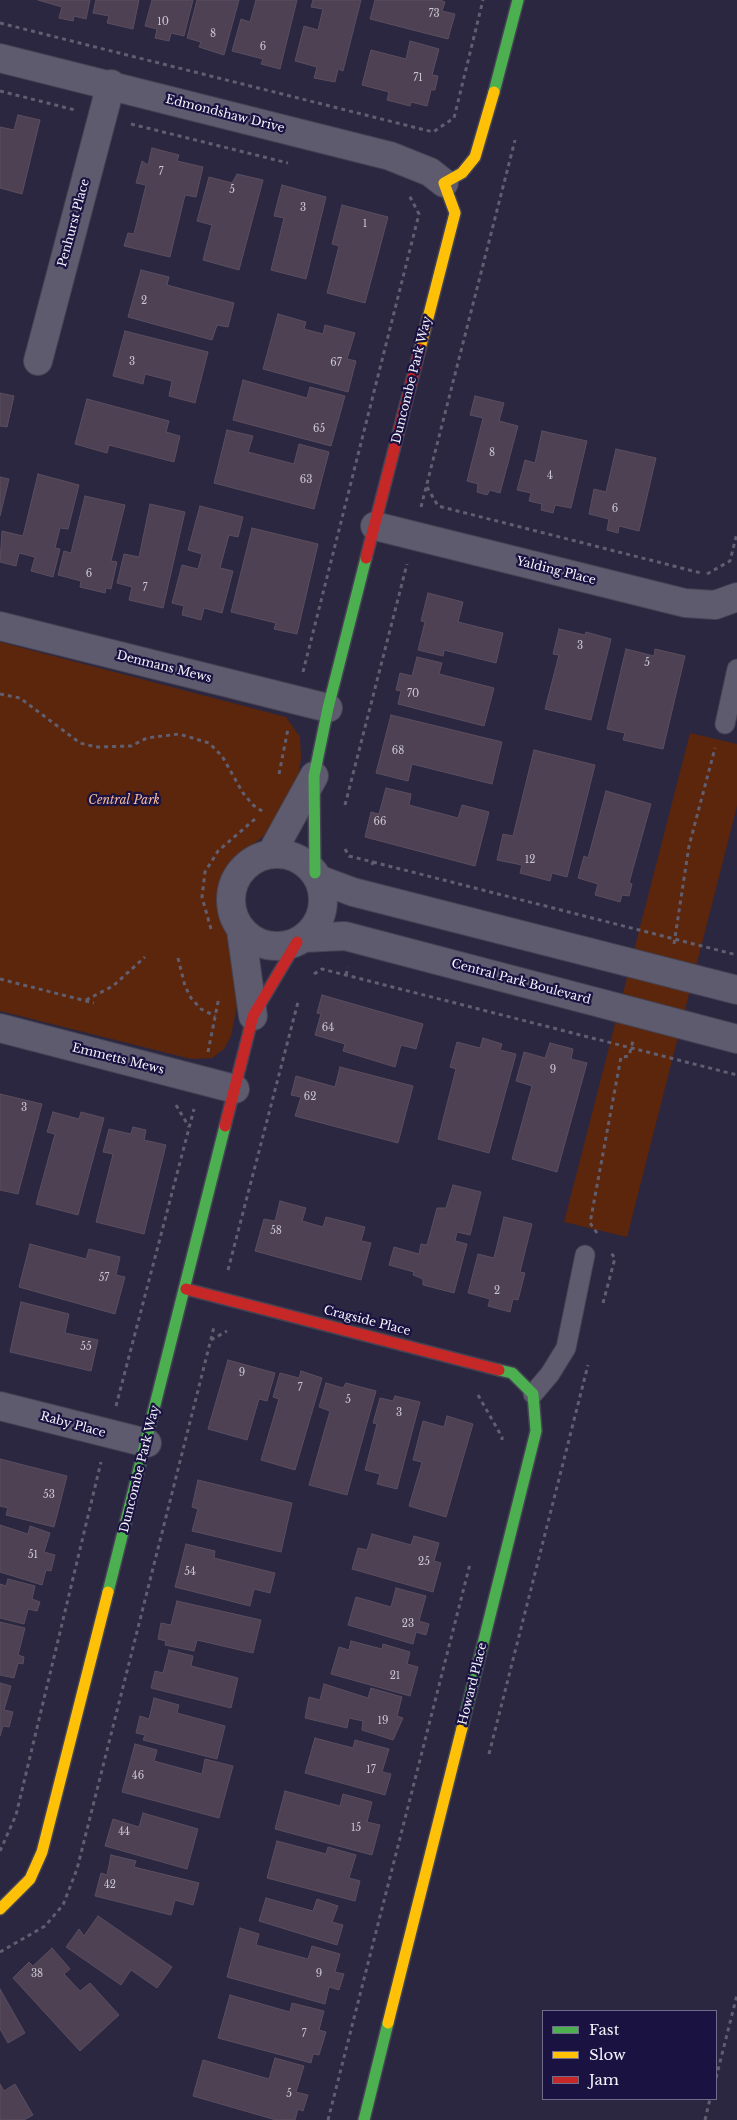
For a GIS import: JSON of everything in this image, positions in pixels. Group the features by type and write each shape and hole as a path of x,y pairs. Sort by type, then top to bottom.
{"street":[{"path":"444,183 462,173 475,157 483,134 518,0"},
{"name":"Edmondshaw Drive","path":"0,58 111,84 390,156 430,172 444,183"},
{"name":"Penhurst Place","path":"38,361 111,84"},
{"name":"Duncombe Park Way","path":"317,876 314,776 328,708 455,213 444,183"},
{"name":"Yalding Place","path":"375,526 685,603 715,605 737,597"},
{"name":"Denmans Mews","path":"0,626 328,708"},
{"name":"Duncombe Park Way","path":"270,854 314,776"},
{"path":"270,854 283,854 295,857 306,864 317,876 323,892 320,918 313,929 300,940 282,947 267,946 252,940 241,930 233,918 230,904 231,890 236,877 245,866 257,858 270,854"},
{"path":"317,876 354,892 737,990"},
{"name":"Duncombe Park Way","path":"241,930 253,1016"},
{"name":"Central Park Boulevard","path":"300,940 345,936 737,1039"},
{"name":"Duncombe Park Way","path":"0,1909 30,1880 42,1852 147,1444 253,1016 300,940"},
{"name":"Emmetts Mews","path":"0,1028 236,1089"},
{"name":"Cragside Place","path":"186,1289 512,1373 534,1394"},
{"name":"Howard Place","path":"364,2120 536,1431 534,1394"},
{"name":"Raby Place","path":"0,1406 147,1444"}],"lane":[{"path":"725,724 737,668"},
{"path":"534,1394 550,1374 566,1348 585,1255"}],"path":[{"path":"0,23 433,132 454,118 484,0"},
{"path":"0,91 296,166"},
{"path":"344,810 516,134"},
{"path":"277,778 295,700 419,214 408,194"},
{"path":"426,486 438,506 708,574 730,561 737,533"},
{"path":"0,694 20,698 80,743 96,747 131,746 147,738 179,734 209,743 222,756 243,793 261,810 286,825"},
{"path":"214,937 202,897 205,872 218,851 254,820 264,804"},
{"path":"373,862 737,955"},
{"path":"86,1000 113,986 145,958"},
{"path":"178,958 185,986 191,998 202,1009 215,1016"},
{"path":"279,973 304,980 322,969 737,1075"},
{"path":"0,979 94,1002"},
{"path":"0,1851 16,1815 108,1434 202,1080 221,988"},
{"path":"0,1952 45,1926 63,1905 77,1869 210,1340 299,999"},
{"path":"167,1103 176,1105 189,1128"},
{"path":"210,1340 230,1329"},
{"path":"474,1389 502,1437 500,1447"},
{"path":"328,2120 470,1562"},
{"path":"717,2074 737,1995"},
{"path":"705,2120 710,2100"}],"green space":[{"name":"Central Park","path":"0,642 286,717 300,737 301,758 297,783 285,815 266,834 229,863 223,876 220,902 224,921 234,941 240,991 231,1036 224,1049 212,1058 191,1059 0,1011"},
{"path":"690,733 737,744 737,806 627,1237 564,1222"}],"building":[{"path":"38,0 90,0 86,19 74,16 73,21 59,18 62,7"},
{"path":"96,0 139,0 133,29 107,23 109,16 93,13"},
{"path":"152,0 193,0 184,36 171,33 169,41 155,38 157,29 145,26"},
{"path":"197,0 239,0 224,55 199,47 201,42 187,38"},
{"path":"256,0 297,0 280,69 261,64 263,59 232,51 241,19 250,22"},
{"path":"313,0 361,0 343,71 338,69 335,82 314,78 317,67 295,61 304,26 318,30 323,9 311,7"},
{"path":"375,0 440,0 445,2 442,11 455,14 448,39 370,19"},
{"path":"410,41 439,49 432,75 438,76 435,90 431,90 427,106 411,102 410,106 387,100 389,92 362,85 371,50 406,59"},
{"path":"18,115 40,120 22,194 0,188 0,127 14,130"},
{"path":"152,148 179,155 177,161 203,167 196,197 185,195 170,257 124,246 128,233 134,234 146,185 136,183 142,161 148,165"},
{"path":"237,174 263,180 239,270 203,260 212,225 197,221 209,177 232,183"},
{"path":"282,185 326,197 306,279 271,270 284,218 274,216"},
{"path":"342,205 388,217 365,303 327,293 339,246 332,244"},
{"path":"141,270 169,277 167,285 234,303 228,327 217,325 212,340 128,317"},
{"path":"278,314 306,322 304,329 323,334 325,325 355,333 347,359 356,361 348,392 263,369"},
{"path":"125,331 208,352 195,403 169,396 172,381 145,374 143,384 113,376"},
{"path":"243,380 307,398 310,387 345,396 331,446 233,420"},
{"path":"0,393 14,396 7,427 0,426"},
{"path":"475,396 504,403 499,421 518,426 500,493 490,490 487,495 477,492 478,484 467,481 483,418 470,415"},
{"path":"87,399 169,421 166,432 180,436 174,462 109,445 107,453 75,444"},
{"path":"227,430 253,436 248,452 294,464 299,444 329,452 314,509 214,483"},
{"path":"542,431 587,441 571,508 555,505 553,513 541,510 542,504 529,501 531,493 517,490 525,460 535,463"},
{"path":"616,449 656,458 639,531 619,526 618,533 607,530 609,519 589,514 594,489 606,492"},
{"path":"38,474 79,485 68,529 60,528 55,548 60,549 53,577 31,571 35,557 19,553 16,566 0,562 2,531 23,536"},
{"path":"0,477 9,479 0,516"},
{"path":"85,496 125,505 111,561 117,562 111,589 106,588 105,593 80,587 81,581 58,575 64,551 71,553"},
{"path":"150,504 185,512 163,608 129,600 132,587 117,583 124,554 139,557"},
{"path":"200,506 243,517 238,537 229,535 220,568 233,571 222,613 204,608 201,620 182,615 184,606 172,603 182,565 198,569 202,554 188,550"},
{"path":"252,528 318,544 297,634 274,629 276,623 231,612"},
{"path":"428,593 463,602 458,622 503,633 496,663 444,650 443,656 418,650 425,622 421,621"},
{"path":"559,629 585,635 586,632 611,639 591,720 545,709 559,655 553,654"},
{"path":"626,649 654,656 655,649 685,656 663,749 623,740 625,733 607,729"},
{"path":"417,657 442,663 439,674 494,688 484,726 398,704 401,691 396,690 400,673 412,676"},
{"path":"391,715 502,742 492,784 412,764 408,781 376,773"},
{"path":"534,750 595,765 567,877 552,873 550,881 520,873 522,865 497,860 503,834 513,836"},
{"path":"386,788 411,794 409,805 458,818 462,805 489,812 475,866 365,837 371,812 379,814"},
{"path":"606,791 651,804 629,883 632,884 629,896 622,895 620,902 595,895 598,884 578,878 584,856 588,858"},
{"path":"322,995 423,1024 416,1049 401,1045 395,1067 343,1051 345,1044 315,1035 321,1014 317,1013"},
{"path":"483,1038 502,1044 500,1050 516,1054 489,1153 438,1139 456,1069 450,1067 457,1042 480,1048"},
{"path":"550,1043 573,1049 571,1059 587,1063 557,1172 512,1159 532,1086 516,1081 524,1052 545,1058"},
{"path":"340,1067 413,1086 398,1143 295,1116 301,1097 291,1095 296,1076 335,1087"},
{"path":"0,1094 42,1104 18,1194 0,1190"},
{"path":"53,1112 79,1119 81,1112 104,1118 78,1215 36,1204 55,1134 47,1132"},
{"path":"133,1127 146,1130 144,1140 166,1145 144,1234 96,1222 113,1154 103,1152 109,1129 131,1134"},
{"path":"453,1185 481,1192 470,1235 457,1232 455,1241 467,1244 454,1293 423,1285 423,1279 413,1275 414,1272 389,1265 394,1247 419,1254 421,1244 427,1245 437,1208 446,1208"},
{"path":"280,1201 306,1208 302,1221 323,1227 326,1217 365,1227 361,1241 371,1243 361,1280 255,1251 264,1219 275,1221"},
{"path":"504,1217 532,1224 520,1272 525,1273 518,1300 513,1299 510,1312 488,1306 490,1299 468,1293 478,1254 494,1258"},
{"path":"30,1244 86,1259 89,1249 120,1257 116,1275 125,1277 115,1314 19,1287"},
{"path":"21,1302 69,1314 65,1333 98,1340 91,1371 10,1352"},
{"path":"228,1360 275,1373 267,1401 259,1399 247,1440 208,1429"},
{"path":"301,1371 322,1378 295,1470 261,1460 279,1399 273,1397 280,1373 299,1378"},
{"path":"326,1383 343,1388 346,1383 376,1391 347,1495 309,1485 330,1411 319,1407"},
{"path":"395,1396 420,1402 397,1489 377,1484 380,1474 365,1470 377,1424 373,1423 380,1398 393,1401"},
{"path":"447,1416 473,1424 446,1517 409,1506 422,1462 413,1460 423,1421 444,1427"},
{"path":"0,1459 67,1476 54,1527 6,1515 8,1508 0,1506"},
{"path":"198,1480 292,1503 281,1552 192,1531 198,1509 192,1507"},
{"path":"0,1525 28,1534 30,1526 50,1533 44,1552 55,1555 51,1571 46,1570 42,1585 0,1572"},
{"path":"372,1534 411,1545 414,1536 439,1543 434,1561 441,1563 433,1592 352,1569 358,1548 367,1550"},
{"path":"186,1544 215,1551 214,1558 275,1573 270,1593 254,1589 250,1606 175,1587"},
{"path":"8,1579 35,1586 32,1599 40,1602 37,1611 28,1609 24,1624 0,1618 0,1584 6,1586"},
{"path":"396,1588 426,1596 419,1621 429,1624 426,1635 416,1632 413,1644 348,1625 356,1597 391,1607"},
{"path":"177,1601 261,1620 253,1653 197,1640 194,1651 165,1645 166,1641 158,1639 161,1623 171,1625"},
{"path":"0,1622 25,1628 18,1655 24,1657 23,1664 18,1663 14,1678 0,1675"},
{"path":"351,1641 382,1649 383,1644 410,1652 407,1664 418,1667 410,1696 331,1674 339,1647 349,1650"},
{"path":"169,1650 193,1656 191,1666 238,1678 231,1708 151,1688 155,1671 163,1673"},
{"path":"0,1683 11,1686 4,1710 13,1712 9,1727 3,1726 0,1736"},
{"path":"324,1684 368,1698 371,1688 402,1697 397,1716 403,1718 393,1740 362,1730 363,1721 349,1718 347,1728 305,1718 309,1697 320,1700"},
{"path":"154,1698 179,1705 177,1713 225,1726 217,1759 143,1740 145,1735 136,1733 140,1716 149,1719"},
{"path":"315,1738 353,1748 355,1740 389,1749 382,1772 391,1774 385,1795 305,1773"},
{"path":"135,1744 157,1750 154,1761 202,1774 205,1759 233,1766 219,1818 122,1792"},
{"path":"285,1791 340,1806 343,1794 372,1802 367,1822 380,1825 372,1855 275,1829"},
{"path":"143,1813 198,1829 187,1869 105,1846 113,1819 139,1827"},
{"path":"277,1841 326,1854 328,1847 356,1855 349,1878 360,1881 355,1901 267,1878"},
{"path":"111,1855 136,1861 134,1867 199,1883 193,1905 175,1900 171,1915 95,1896 101,1873 107,1875"},
{"path":"266,1898 313,1911 317,1899 338,1906 332,1922 343,1925 337,1945 259,1921"},
{"path":"98,1916 172,1967 157,1988 131,1970 121,1985 66,1947 79,1929 84,1936"},
{"path":"240,1928 259,1934 256,1945 308,1959 312,1946 340,1954 335,1972 344,1974 339,1990 329,1987 325,2004 227,1977"},
{"path":"52,1948 70,1969 64,1974 80,1991 90,1983 119,2015 80,2051 13,1978 29,1962 33,1966"},
{"path":"0,1989 25,2033 8,2043 0,2029"},
{"path":"230,1995 290,2012 292,2003 324,2011 319,2030 326,2032 319,2055 313,2054 311,2063 218,2038"},
{"path":"275,2058 304,2066 296,2092 308,2095 303,2111 298,2109 295,2120 276,2120 193,2096 203,2060 269,2079"},
{"path":"0,2084 4,2091 15,2084 33,2115 24,2120 0,2120"}],"traffic: fast":[{"path":"494,92 518,0"},
{"path":"315,873 314,776 328,708 366,558"},
{"path":"108,1592 225,1126"},
{"path":"462,1728 536,1431 533,1394 512,1373 499,1370"},
{"path":"364,2120 388,2023"}],"traffic: slow":[{"path":"420,349 455,213 444,183 462,173 475,157 494,92"},
{"path":"0,1909 30,1879 42,1852 108,1592"},
{"path":"388,2023 462,1728"}],"traffic: jam":[{"path":"366,558 420,349"},
{"path":"225,1126 253,1016 297,942"},
{"path":"186,1289 499,1370"}]}
